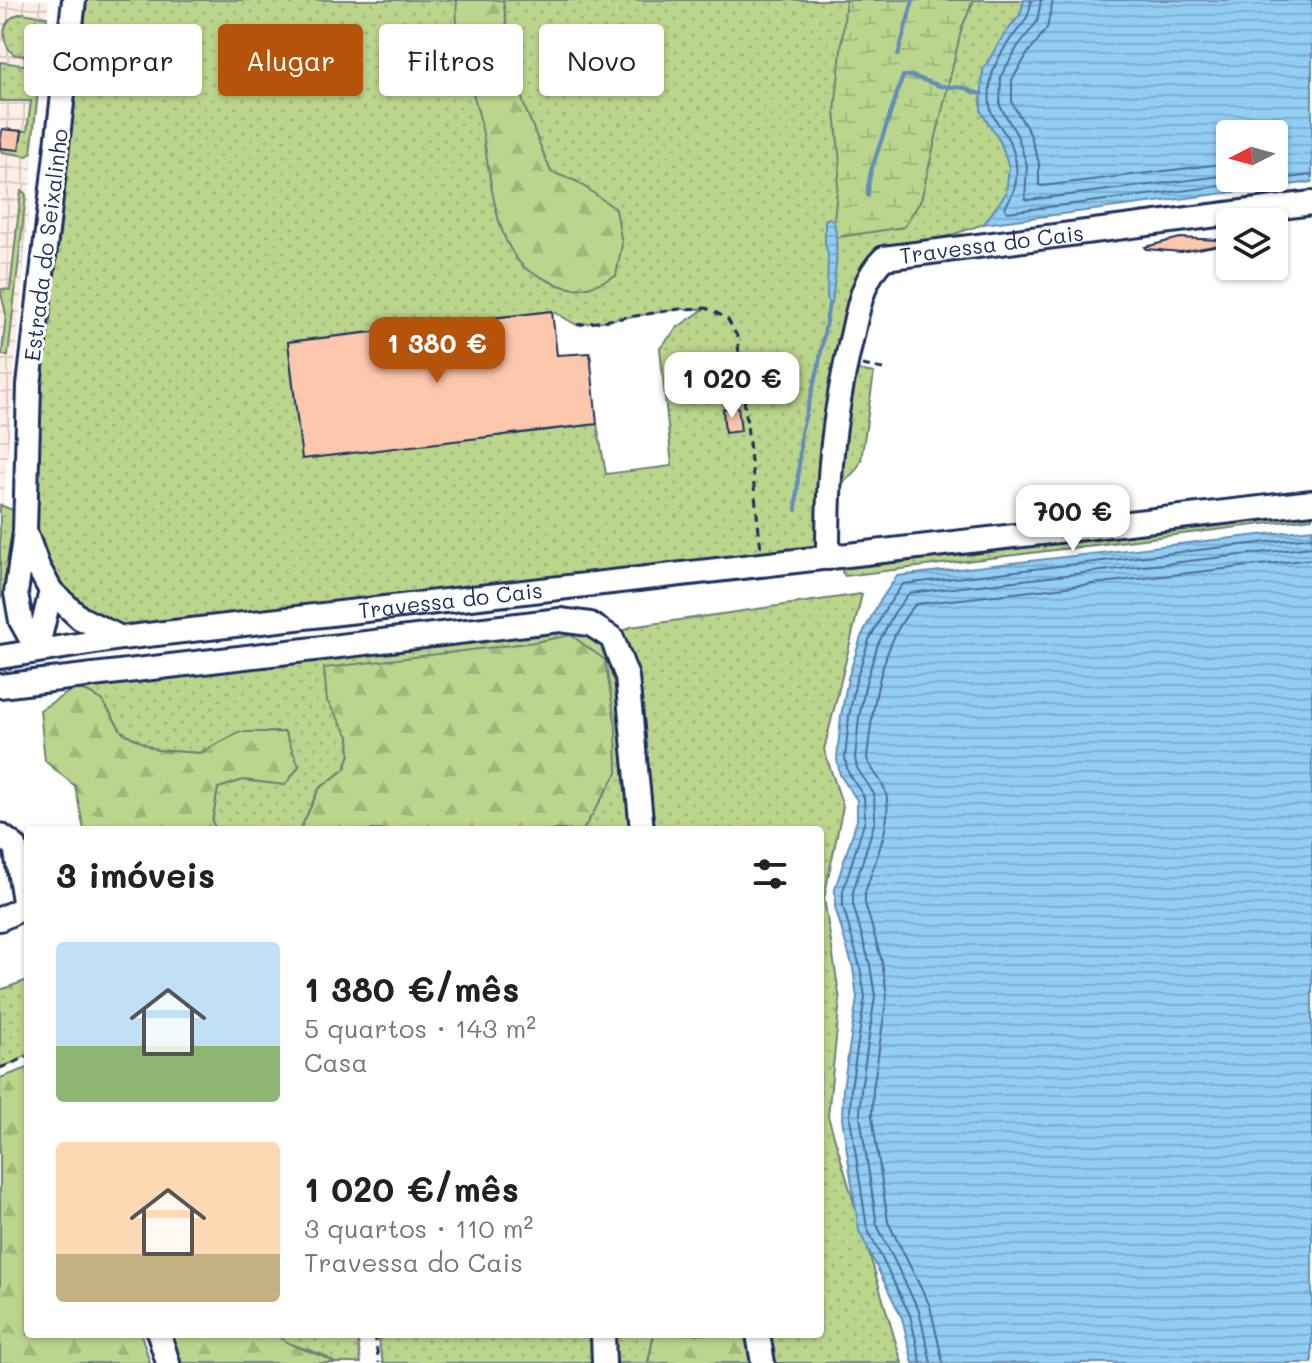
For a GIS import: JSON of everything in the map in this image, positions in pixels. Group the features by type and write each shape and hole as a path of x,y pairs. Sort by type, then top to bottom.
{"street":[{"name":"Estrada do Seixalinho","path":"74,0 29,385 25,531 51,591 80,618 121,638"},
{"name":"Travessa do Cais","path":"828,558 829,479 846,362 866,283 884,258 1312,203"},
{"name":"Travessa do Cais","path":"0,657 121,638 1312,502"},
{"path":"25,531 16,593 21,621 37,650"},
{"path":"37,650 51,591"},
{"path":"0,612 16,593"},
{"path":"0,686 560,620 590,624 612,638 627,677 642,826"},
{"path":"0,835 15,846 24,893"},
{"path":"0,919 24,910"},
{"path":"160,1338 168,1363"},
{"path":"603,1338 604,1363"},
{"path":"759,1338 763,1363"}],"path":[{"path":"577,325 680,309 706,308 727,318 737,336 763,565"},
{"path":"0,1068 24,1059"},
{"path":"375,1338 379,1363"}],"shaded area":[{"path":"0,0 49,0 46,24 24,24 24,96 39,96 0,540"}],"green space":[{"path":"74,0 1024,0 1021,15 983,70 981,111 1001,143 1009,167 1007,193 984,224 884,258 857,314 828,558 121,638 80,618 25,531 65,96 202,96 202,24 72,24","holes":["680,309 704,309 678,327 660,348 672,466 606,474 597,424 302,459 288,342 552,311 577,325"]},
{"path":"457,0 503,0 507,24 457,24"},
{"path":"846,0 974,0 962,27 921,200 904,227 832,238 840,164 835,111"},
{"path":"22,13 47,17 46,24 24,24 24,56 13,54 4,36 6,25"},
{"path":"0,62 24,65 24,96 38,96 31,153 27,156 2,152 0,148 19,149 22,131 27,131 31,101 0,101"},
{"path":"474,96 521,96 551,172 576,181 616,209 622,244 616,276 587,287 571,288 553,283 525,268 514,255 498,219"},
{"path":"21,191 26,195 8,356 2,355 6,314 0,289 10,290"},
{"path":"854,371 874,373 861,461 839,487 841,425"},
{"path":"0,505 15,511 13,568 0,599"},
{"path":"1312,508 1312,518 845,576 842,572 843,564"},
{"path":"862,594 824,750 843,806 824,898 824,826 583,826 571,636 535,642 349,736 350,754 345,769 319,789 302,826 214,826 212,822 218,788 243,780 285,785 299,766 240,732 200,753 156,750 122,732 102,700 77,687 560,620 612,638 630,627"},
{"path":"571,635 605,660 616,727 617,773 585,826 302,826 319,789 345,769 350,754 349,736 327,701 324,668"},
{"path":"77,687 102,700 122,732 156,750 200,753 240,732 285,732 299,766 285,785 243,780 218,788 212,822 214,826 83,826 75,786 45,761 40,710"},
{"path":"824,898 840,1000 828,1116 902,1363 763,1363 759,1338 824,1338"},
{"path":"24,981 24,1057 0,1068 0,990"},
{"path":"24,1069 24,1338 142,1338 150,1363 0,1363 0,1078"},
{"path":"172,1338 281,1338 335,1363 179,1363"},
{"path":"279,1338 358,1338 361,1363 335,1363 323,1355"},
{"path":"378,1338 653,1338 648,1363 383,1363"},
{"path":"653,1338 759,1338 763,1363 648,1363"}],"water":[{"path":"1024,0 1312,0 1312,182 1288,185 1288,120 1216,120 1216,192 1234,192 984,224 1006,193 1009,167 1001,143 981,111 983,70 1020,15"},
{"path":"829,218 834,221 836,252 832,303 829,304 825,220"},
{"path":"1312,529 1312,1363 913,1363 902,1318 859,1231 842,1118 843,1088 857,998 853,968 835,907 835,889 857,820 857,800 840,775 837,759 848,678 861,637 897,576"}],"building":[{"path":"2,129 22,131 19,150 0,148"},
{"path":"1180,238 1216,240 1216,246 1181,252 1145,247"},
{"path":"552,311 557,355 590,353 597,424 302,459 288,342"},
{"path":"738,407 741,431 725,433 723,409"}],"waterway":[{"path":"898,55 913,0"},
{"path":"868,196 871,171 903,76 982,94"},
{"path":"796,510 801,432 818,369 829,304"}]}
